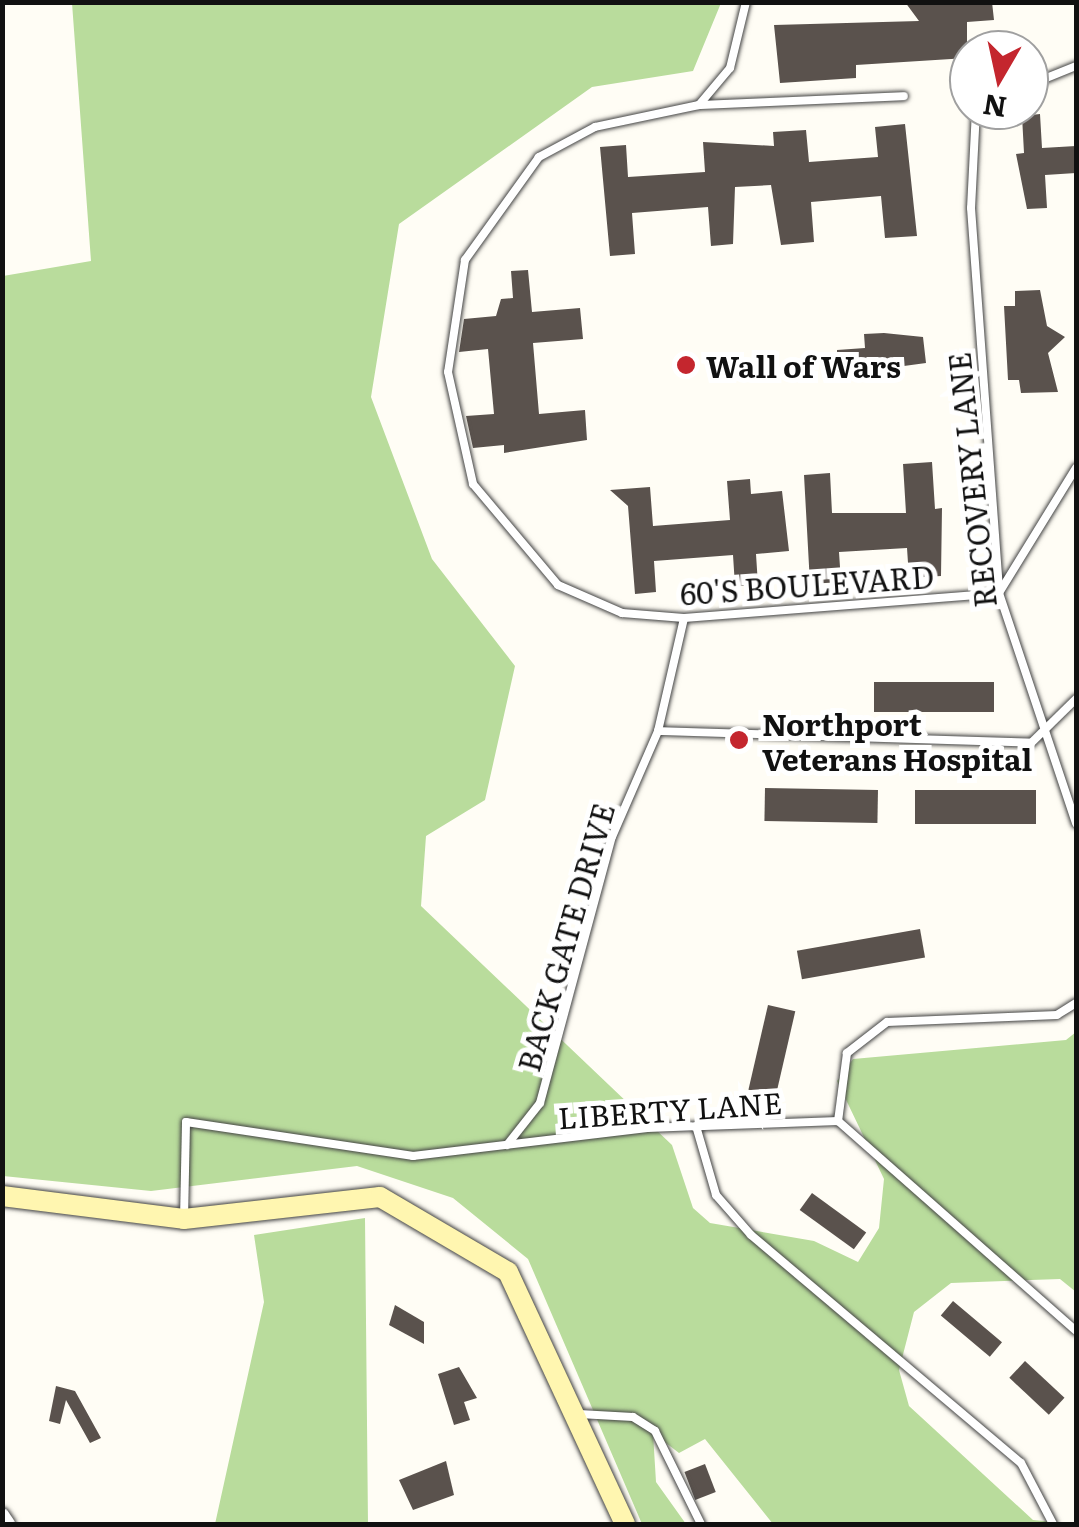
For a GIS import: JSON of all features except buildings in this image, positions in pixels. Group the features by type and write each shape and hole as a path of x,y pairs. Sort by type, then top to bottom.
{"street":[{"path":"2,1196 184,1219 380,1197 508,1272 579,1414 625,1524"},
{"path":"2,1515 8,1524"}],"lane":[{"path":"699,105 730,68 746,2"},
{"path":"1049,77 1076,66"},
{"name":"60'S BOULEVARD","path":"904,96 699,105 595,127 539,158 465,260 449,336 454,430 473,484 514,542 558,585 605,609 684,618 1000,592"},
{"name":"RECOVERY LANE","path":"975,130 971,182 1000,592 1043,734 1076,823"},
{"path":"1000,592 1076,468"},
{"name":"BACK GATE DRIVE","path":"507,1145 540,1103 612,837 658,732 684,618"},
{"path":"658,732 1031,742 1076,699"},
{"path":"1076,1004 1056,1015 888,1022 847,1053 838,1121 1076,1331"},
{"name":"LIBERTY LANE","path":"507,1145 696,1126 838,1121"},
{"path":"184,1219 186,1122 413,1156 507,1145"},
{"path":"696,1126 716,1195 751,1235 1021,1463 1053,1524"},
{"path":"579,1414 633,1417 655,1431 701,1524"}],"green space":[{"path":"72,3 721,3 693,71 592,87 399,224 371,397 432,559 515,666 485,800 426,836 421,906 672,1145 693,1208 710,1223 814,1241 858,1262 879,1228 884,1179 837,1081 853,1059 1066,1040 1076,1032 1076,1292 1060,1279 951,1283 914,1312 899,1370 909,1406 1033,1520 1076,1524 773,1524 705,1439 679,1453 653,1433 656,1482 686,1524 642,1524 528,1259 453,1198 357,1166 151,1191 3,1176 3,276 91,261"},
{"path":"365,1218 368,1524 215,1524 264,1302 254,1235"}],"place":[{"name":"Wall of Wars","path":"686,365"},
{"name":"Northport Veterans Hospital","path":"739,740"}]}
